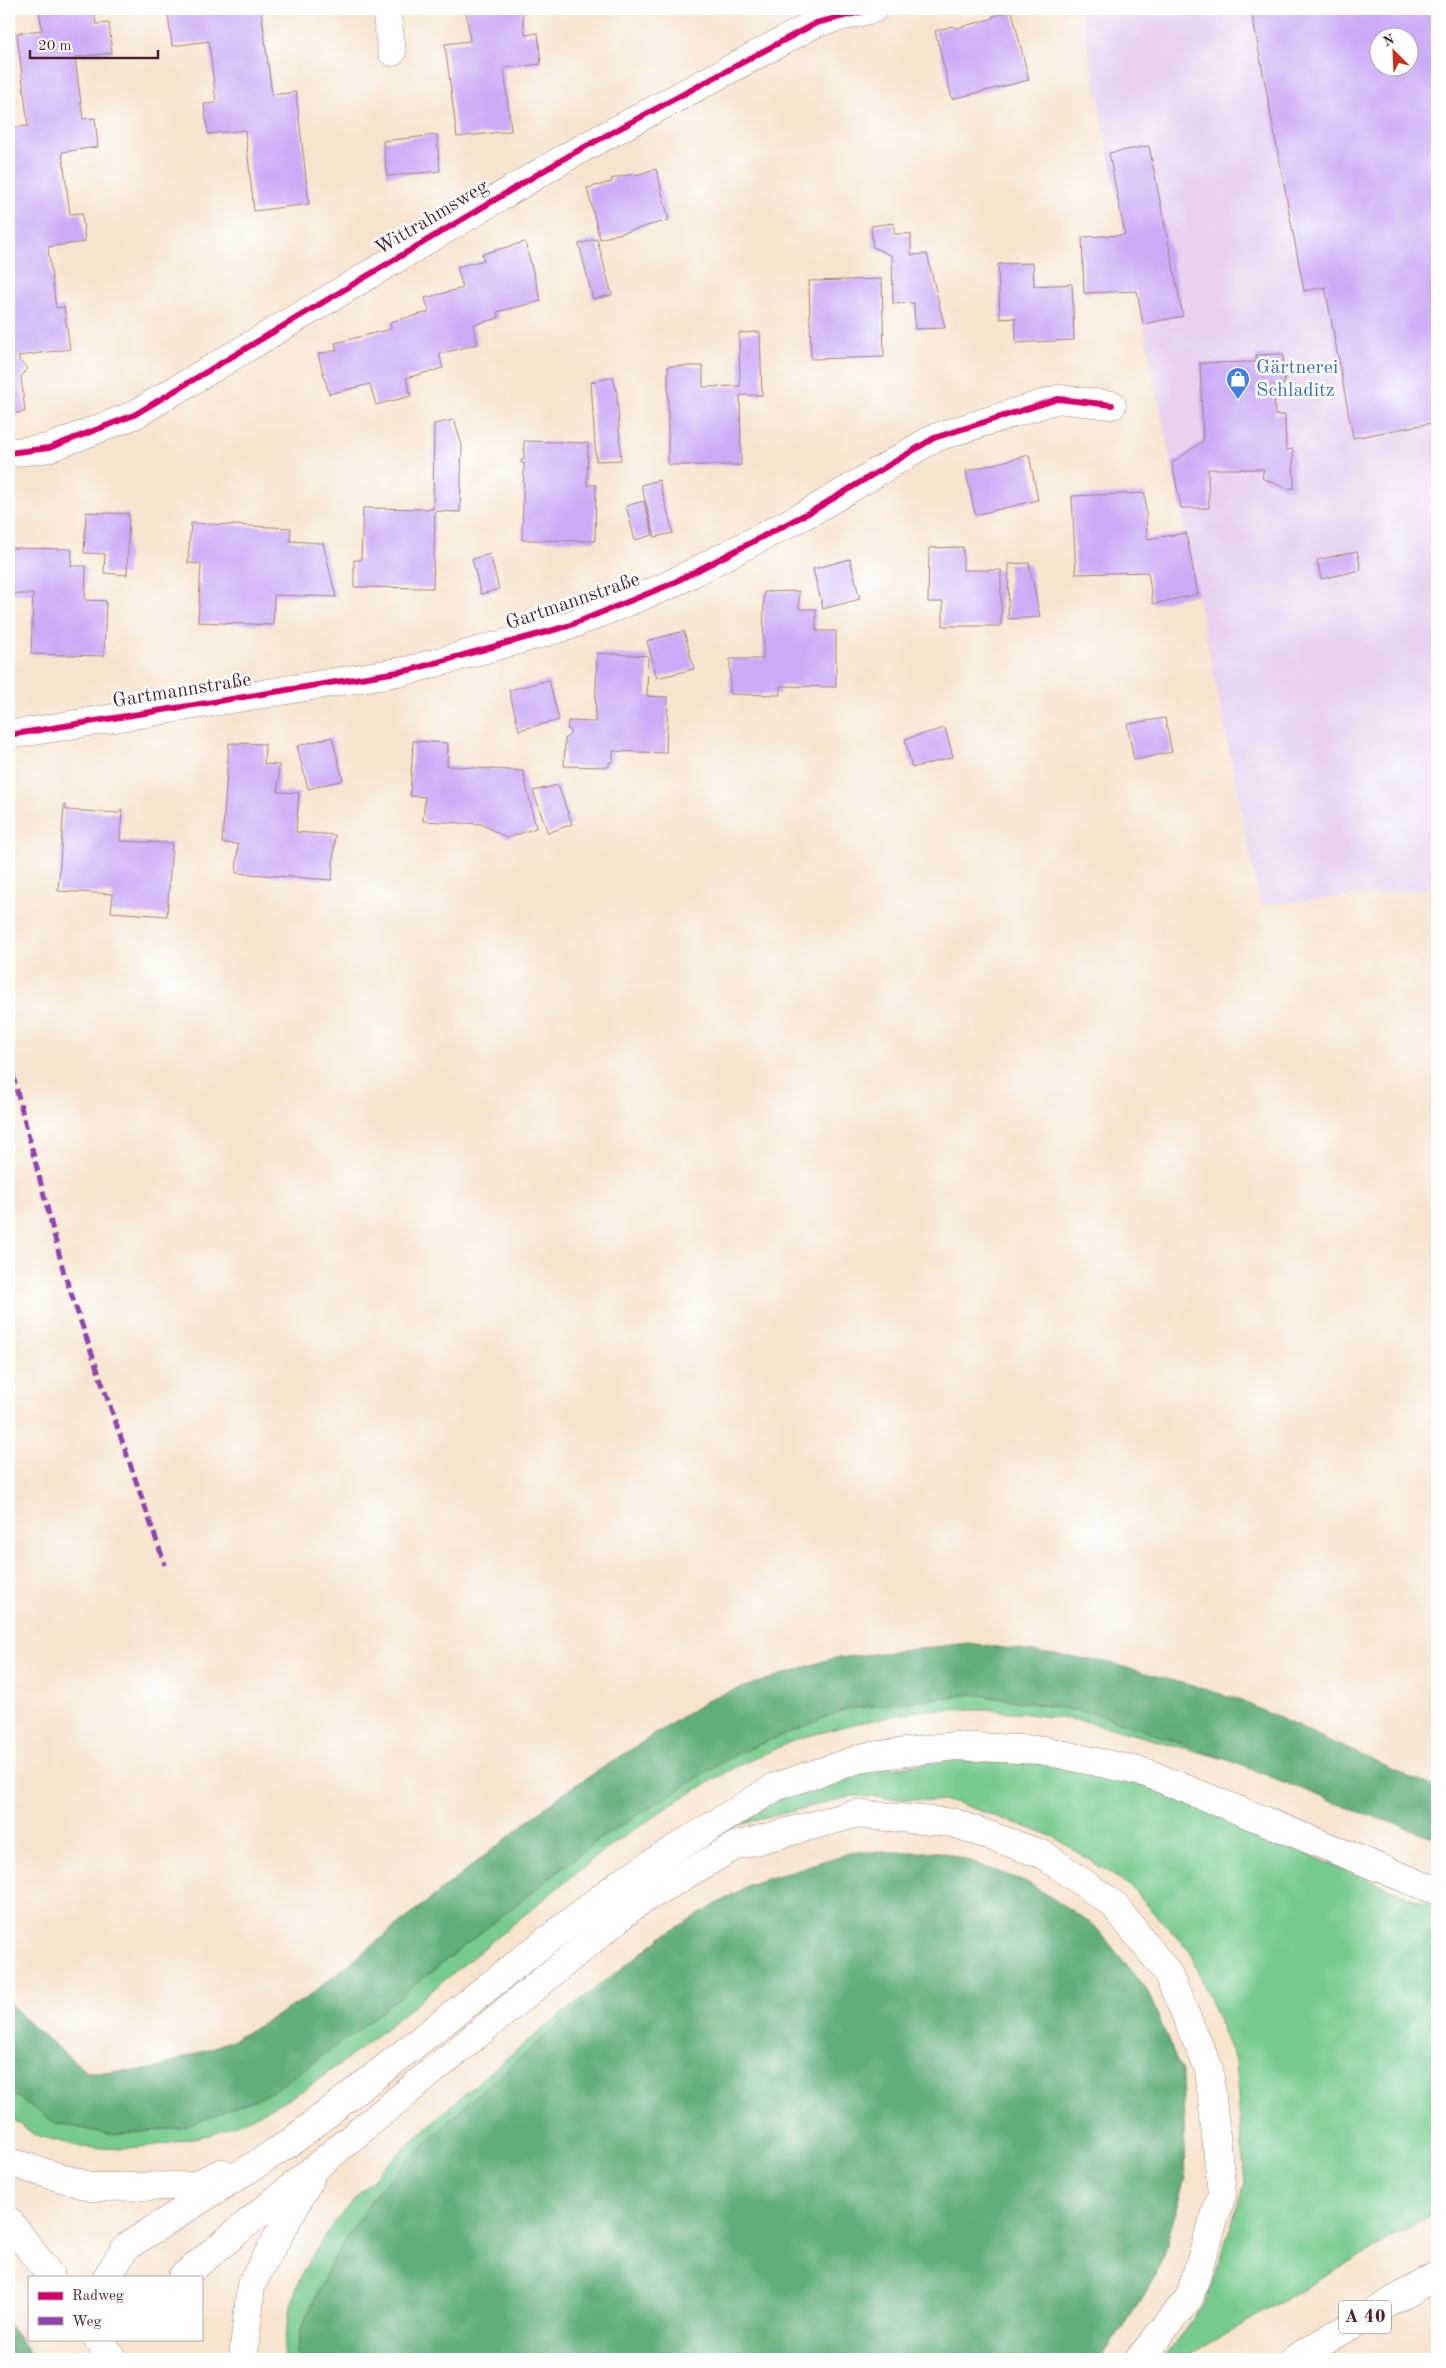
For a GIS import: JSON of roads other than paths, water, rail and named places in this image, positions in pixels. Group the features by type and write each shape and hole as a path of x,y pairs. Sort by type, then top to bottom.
{"main road":[{"path":"386,9 392,52"},
{"name":"Wittrahmsweg","path":"9,453 49,448 134,415 570,155 816,23 874,9"},
{"name":"Gartmannstraße","path":"9,735 410,670 568,626 669,585 814,510 934,438 1058,399 1112,405"},
{"path":"107,2276 126,2247 291,2142 620,1883 775,1787 865,1757 954,1746 1042,1750 1146,1773 1437,1890"},
{"path":"183,2276 636,1904 735,1846 855,1814 954,1823 1044,1855 1114,1904 1167,1972 1209,2069 1222,2194 1189,2298 1139,2359"},
{"path":"9,2162 92,2187 193,2186 291,2142"},
{"path":"243,2359 251,2286 318,2166"},
{"path":"9,2221 50,2276"},
{"name":"A 40","path":"1294,2359 1437,2274"},
{"path":"99,2340 114,2359"}],"place":[{"name":"Gärtnerei Schladitz","path":"1238,400"}]}
